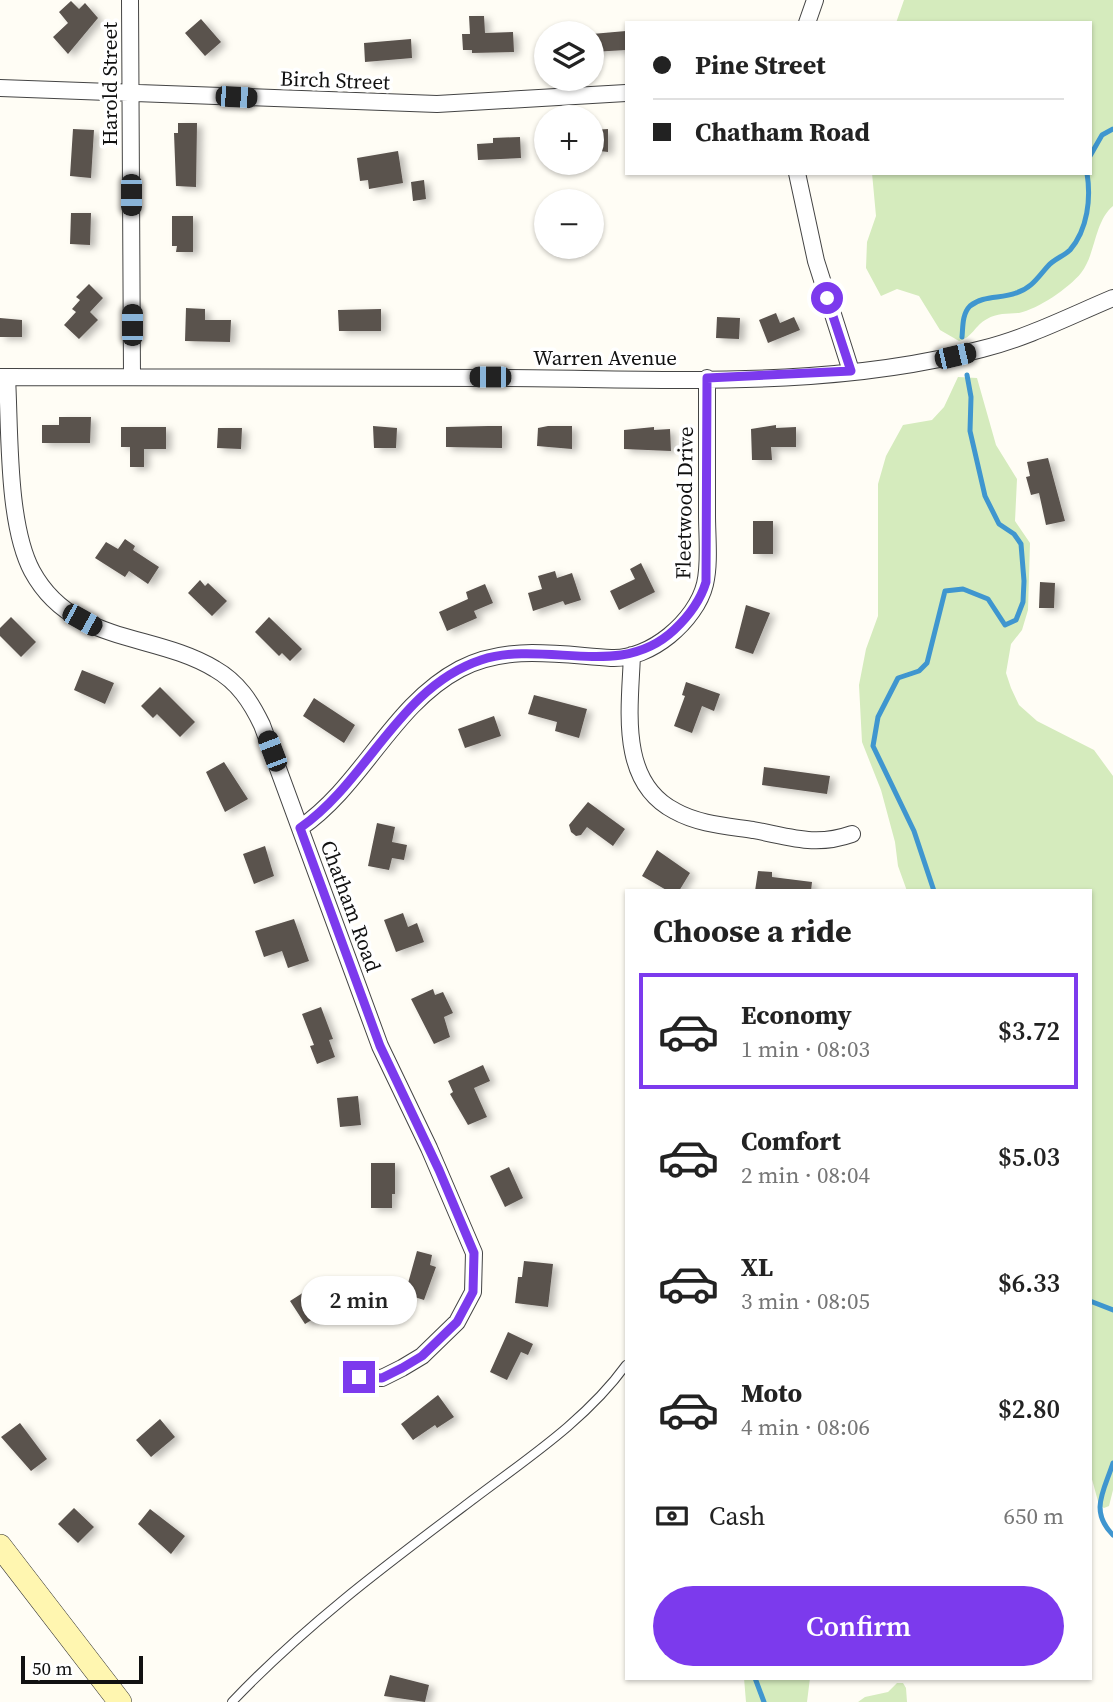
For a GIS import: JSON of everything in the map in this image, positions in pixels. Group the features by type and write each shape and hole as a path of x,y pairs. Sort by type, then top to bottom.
{"main road":[{"path":"0,1546 120,1702"}],"street":[{"name":"Harold Street","path":"130,0 132,377"},
{"path":"808,21 815,0"},
{"name":"Birch Street","path":"0,88 426,104 625,93"},
{"path":"797,175 816,261 851,371"},
{"name":"Warren Avenue","path":"3,377 707,378 851,371 927,361 983,349 1027,335 1113,298"},
{"name":"Chatham Road","path":"3,377 18,523 32,572 49,593 78,618 122,638 193,659 216,669 238,686 251,702 262,725 380,1046 435,1160 474,1253 473,1292 457,1322 422,1356 402,1368 382,1378 359,1377"},
{"name":"Fleetwood Drive","path":"300,828 338,797 409,709 429,690 460,669 483,659 510,654 611,658 632,655 655,645 679,626 696,605 706,582 707,378"},
{"path":"632,655 630,727 634,757 643,779 664,804 683,815 709,823 817,842 852,834"}],"lane":[{"path":"232,1702 303,1631 547,1443 607,1388 625,1366"}],"green space":[{"path":"904,0 1113,0 1113,206 1098,229 1090,257 1081,273 1069,285 1044,303 1027,311 991,317 959,341 940,330 919,296 897,289 881,296 866,268 867,242 876,216 872,175 1092,175 1092,21 897,21"},
{"path":"958,377 977,378 996,445 1017,479 1015,521 1030,543 1028,610 1022,630 1011,644 1006,673 1011,688 1019,705 1037,721 1094,750 1113,776 1113,1490 1109,1506 1104,1508 1099,1505 1092,1479 1092,889 906,889 898,866 895,842 881,790 862,742 859,685 866,649 878,616 878,484 886,456 903,425 932,420 944,407"},
{"path":"744,1680 810,1680 807,1702 746,1702"},
{"path":"897,1683 903,1683 906,1688 907,1702 858,1702 865,1697 888,1692"}],"building":[{"path":"71,1 79,9 85,3 98,18 68,54 53,37 68,23 59,12"},
{"path":"469,16 484,16 485,33 513,32 514,52 472,53 472,50 463,50 462,34 470,34"},
{"path":"201,19 221,42 205,56 185,33"},
{"path":"625,31 625,50 604,51 604,33"},
{"path":"411,39 412,58 365,62 364,43"},
{"path":"178,123 197,123 196,187 176,186 174,133 178,133"},
{"path":"73,129 94,130 91,178 70,176"},
{"path":"604,129 608,129 608,152 604,152"},
{"path":"520,137 521,158 478,160 477,144 493,143 493,138"},
{"path":"398,151 403,183 369,189 368,180 360,181 357,158"},
{"path":"424,180 426,199 413,201 411,182"},
{"path":"71,213 91,213 90,245 70,244"},
{"path":"172,216 193,216 193,252 176,252 177,246 172,246"},
{"path":"89,284 103,298 90,312 98,320 79,339 64,325 76,312 72,309 80,300 76,297"},
{"path":"186,308 205,309 205,320 231,320 230,342 185,341"},
{"path":"381,309 381,331 339,331 338,310"},
{"path":"776,313 780,323 794,317 800,330 768,343 759,320"},
{"path":"717,317 740,318 739,339 716,338"},
{"path":"0,318 22,320 22,337 0,337"},
{"path":"59,417 91,417 90,443 42,443 42,425 59,425"},
{"path":"776,425 776,428 796,427 796,447 771,447 772,460 752,460 751,429"},
{"path":"373,426 397,428 396,448 374,448"},
{"path":"502,426 502,448 446,447 446,427"},
{"path":"572,426 572,449 537,446 538,428"},
{"path":"121,427 166,427 166,449 144,449 144,467 130,467 130,447 121,447"},
{"path":"654,427 654,430 670,429 671,451 624,449 624,430"},
{"path":"218,428 242,428 241,449 217,448"},
{"path":"1048,458 1065,521 1046,525 1039,493 1031,495 1026,477 1030,476 1027,462"},
{"path":"753,521 773,521 773,554 753,554"},
{"path":"125,539 135,546 133,550 159,567 148,584 129,571 125,577 95,558 106,542 118,549"},
{"path":"641,563 655,592 619,610 610,591 635,579 630,569"},
{"path":"555,571 557,578 572,573 581,600 565,605 563,601 533,611 528,593 542,589 538,576"},
{"path":"200,580 205,586 208,583 227,601 212,616 188,593"},
{"path":"1040,582 1055,583 1054,608 1039,608"},
{"path":"485,584 493,603 474,611 477,618 447,631 439,612 468,599 466,592"},
{"path":"746,605 770,613 753,654 735,648"},
{"path":"11,617 36,642 21,657 0,636 0,628"},
{"path":"269,617 302,649 290,661 282,653 279,656 255,632"},
{"path":"82,670 114,683 105,704 74,690"},
{"path":"686,682 720,694 714,711 702,706 692,733 674,726 685,696 682,695"},
{"path":"160,687 195,722 180,737 157,714 153,718 141,706"},
{"path":"534,695 587,709 579,738 555,731 557,722 528,714"},
{"path":"314,698 355,725 344,743 303,716"},
{"path":"494,716 501,736 465,748 458,729"},
{"path":"224,762 248,799 225,812 206,772"},
{"path":"764,767 830,776 827,794 762,785"},
{"path":"588,802 625,829 613,846 587,827 581,835 576,836 571,832 569,825"},
{"path":"377,823 395,827 392,842 407,845 404,860 392,858 389,870 368,866"},
{"path":"265,846 274,876 254,884 243,854"},
{"path":"657,850 690,873 680,889 665,889 642,876"},
{"path":"758,871 772,872 772,877 812,882 811,889 755,889"},
{"path":"403,913 408,927 417,923 424,942 396,952 384,920"},
{"path":"294,919 309,961 288,968 282,951 264,957 255,931"},
{"path":"433,989 435,995 443,992 453,1013 444,1017 450,1037 434,1044 411,999"},
{"path":"321,1007 333,1039 329,1040 335,1057 317,1064 310,1046 314,1045 302,1014"},
{"path":"483,1065 490,1081 474,1088 487,1117 468,1125 450,1094 453,1092 448,1081"},
{"path":"358,1096 361,1125 340,1127 337,1098"},
{"path":"371,1163 395,1163 392,1208 371,1208"},
{"path":"509,1167 523,1198 505,1207 490,1176"},
{"path":"417,1251 432,1255 430,1265 436,1267 424,1300 405,1294"},
{"path":"524,1261 553,1264 548,1307 515,1303 518,1277 522,1277"},
{"path":"339,1281 352,1302 333,1314 330,1309 305,1324 290,1301 312,1287 314,1290 326,1283 329,1287"},
{"path":"508,1332 533,1344 528,1355 521,1352 507,1380 490,1372"},
{"path":"438,1395 454,1417 437,1428 435,1425 413,1440 401,1424"},
{"path":"160,1419 175,1437 151,1457 136,1440"},
{"path":"20,1423 47,1459 31,1471 1,1437"},
{"path":"74,1508 94,1527 78,1543 58,1524"},
{"path":"150,1509 185,1536 171,1554 138,1524"},
{"path":"390,1675 429,1685 425,1702 384,1696"}],"waterway":[{"path":"1092,152 1102,135 1113,129"},
{"path":"962,337 964,317 970,306 981,300 1022,291 1050,264 1070,250 1081,233 1087,213 1087,175"},
{"path":"933,889 914,831 873,746 878,717 898,678 919,671 927,663 945,591 963,589 988,599 1005,625 1016,620 1023,602 1021,544 1014,534 999,524 985,496 970,431 971,397 967,375"},
{"path":"1092,1302 1113,1310"},
{"path":"1113,1463 1100,1509 1102,1518 1113,1535"},
{"path":"756,1680 764,1702"}],"route":[{"path":"359,1377 382,1378 402,1368 422,1356 457,1322 466,1310 473,1292 474,1253 469,1236 380,1046 300,828 338,797 409,709 447,676 469,664 510,654 611,658 627,656 655,645 679,626 701,597 706,582 707,378 851,371 827,298"}]}
